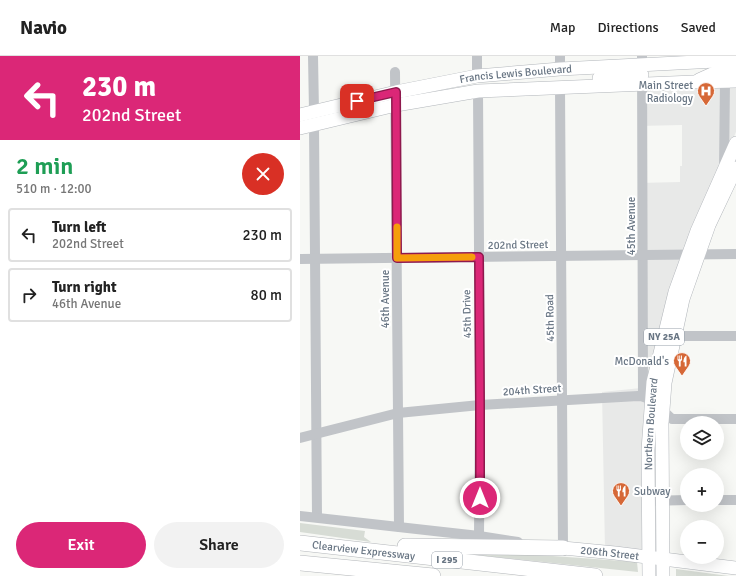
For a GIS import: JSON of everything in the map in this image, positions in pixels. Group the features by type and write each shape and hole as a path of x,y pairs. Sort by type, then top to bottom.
{"highway":[{"path":"305,544 564,548"},
{"name":"Clearview Expressway","path":"305,544 595,576"},
{"name":"Clearview Expressway","path":"300,562 433,576"},
{"path":"300,568 345,576"}],"main road":[{"name":"Francis Lewis Boulevard","path":"300,115 314,111 396,99 478,91 560,88 642,72 728,59"},
{"name":"Francis Lewis Boulevard","path":"300,128 477,76 560,62 642,72 694,82 730,82"},
{"path":"694,82 719,71 736,71"},
{"name":"Northern Boulevard","path":"656,566 663,501 663,411 659,382 669,336 675,292 709,224 730,168 736,143"},
{"name":"Northern Boulevard","path":"669,336 683,299 694,255 697,231 730,168"},
{"name":"Northern Boulevard","path":"656,566 648,501 647,399 659,382"},
{"name":"206th Street","path":"564,548 656,566"},
{"path":"656,566 736,568"}],"street":[{"path":"313,56 314,111"},
{"path":"477,56 477,76"},
{"name":"46th Avenue","path":"395,72 399,527"},
{"name":"45th Avenue","path":"642,72 643,255 647,399"},
{"path":"730,82 730,168"},
{"name":"45th Road","path":"560,88 564,548"},
{"name":"45th Drive","path":"478,91 480,406 479,536"},
{"path":"314,124 317,517"},
{"name":"202nd Street","path":"300,260 736,254"},
{"path":"669,336 736,336"},
{"path":"647,399 672,419 736,419"},
{"name":"204th Street","path":"300,438 398,413 562,400 647,399"},
{"path":"648,501 680,500"},
{"path":"724,500 736,500"},
{"path":"300,516 479,536 564,548"}],"shaded area":[{"path":"736,88 736,132 683,250 666,307 643,553 605,550 602,392 641,388 638,183 680,182 680,166 682,166 682,125 638,126 638,90"},
{"path":"300,523 365,531 364,537 371,542 300,532"},
{"path":"511,553 637,562 638,572 467,554"},
{"path":"676,569 729,576 676,576"}],"slow traffic":[{"path":"397,227 397,258 472,257"}],"place":[{"name":"Main Street Radiology","path":"706,106"},
{"name":"McDonald's","path":"682,376"},
{"name":"Subway","path":"621,506"}],"route":[{"path":"357,101 396,92 397,258 479,257 480,498"}]}
